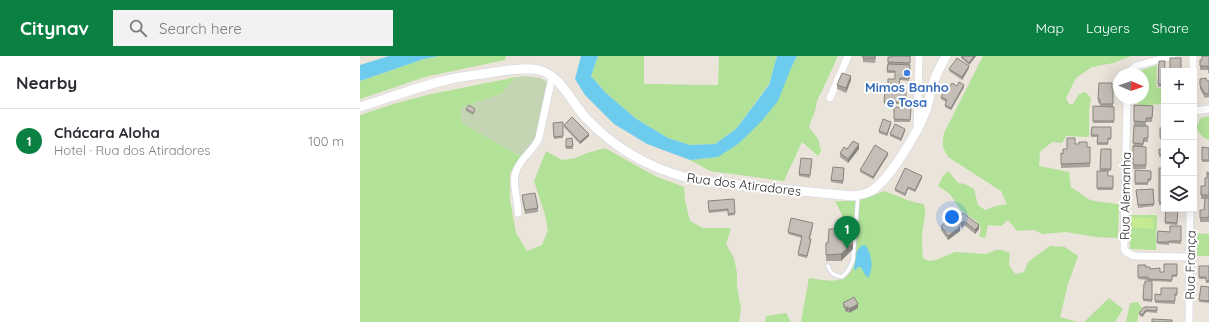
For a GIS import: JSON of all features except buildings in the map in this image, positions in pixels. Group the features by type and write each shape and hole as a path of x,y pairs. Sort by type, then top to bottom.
{"street":[{"path":"830,98 848,56"},
{"path":"917,128 920,56"},
{"name":"Rua dos Atiradores","path":"552,76 585,118 598,130 632,155 648,164 670,173 708,182 844,195 858,195 871,191 886,178 904,152 926,110 937,73 946,56"},
{"path":"1133,68 1172,56"},
{"path":"1193,56 1193,68"},
{"path":"360,106 424,86 470,76 516,69 539,70 552,76 539,138 516,170 514,179 518,213"},
{"name":"Rua Alemanha","path":"1127,104 1124,249 1126,252 1134,256 1190,257"},
{"path":"1197,111 1209,109"},
{"name":"Rua França","path":"1189,322 1190,212"}],"lane":[{"path":"828,266 831,273 834,275 842,277 848,272 853,260 858,195"}],"green space":[{"path":"439,56 506,56 505,60 425,77 360,99 360,81 424,59"},
{"path":"598,56 644,56 644,84 718,85 719,56 777,56 769,84 736,129 715,144 690,145 668,138 635,118 606,93 591,76"},
{"path":"797,56 838,56 818,98 809,127 818,139 821,151 818,156 802,142 784,181 710,171 690,160 718,157 791,68"},
{"path":"983,56 1131,56 1113,63 1092,67 1076,78 1066,98 1069,104 1073,104 1079,94 1085,92 1091,98 1089,111 1089,137 1066,136 1062,143 1052,142 1040,152 1039,166 1069,172 1071,187 1090,200 1119,204 1118,238 1096,237 1066,232 1043,234 1034,230 1017,231 1008,220 1001,226 988,225 985,238 979,236 981,228 975,220 961,211 950,194 938,186 943,176 948,171 958,183 965,184 974,189 978,205 985,210 1007,204 1001,191 948,157 943,145 944,133"},
{"path":"1157,65 1156,85 1158,88 1161,88 1161,104 1146,106 1139,105 1138,104 1149,104 1148,68"},
{"path":"526,76 540,78 547,82 534,142 522,157 462,123 461,108 501,94 516,77"},
{"path":"516,77 501,94 461,108 462,123 522,157 510,173 510,200 516,233 527,251 542,245 548,230 545,215 534,181 546,151 562,160 576,158 605,148 655,176 684,187 685,201 690,221 703,228 731,228 726,244 734,258 737,273 737,287 741,308 739,322 360,322 360,115 427,95"},
{"path":"1209,116 1209,140 1203,137 1197,129 1201,118"},
{"path":"884,191 909,201 924,204 925,212 922,234 922,252 923,258 928,261 936,260 955,252 986,254 996,250 1002,250 1010,253 1009,265 1015,274 1024,272 1028,262 1050,246 1065,247 1078,256 1068,284 1060,317 1078,322 801,322 809,278 835,281 844,278 849,274 854,264 856,240 853,237 835,201 860,199"},
{"path":"1130,215 1157,215 1156,250 1130,249"},
{"path":"1132,217 1154,218 1154,229 1132,228"},
{"path":"1196,233 1209,234 1209,256 1195,256"},
{"path":"1109,298 1123,309 1115,322 1084,322"},
{"path":"1138,302 1142,308 1139,312 1137,322 1126,322 1130,303"},
{"path":"786,313 791,322 765,322 766,316"}],"water":[{"path":"389,56 439,56 424,59 360,81 360,65"},
{"path":"581,56 598,56 591,76 606,93 635,118 668,138 690,145 715,144 736,129 769,85 777,56 797,56 778,101 761,122 738,144 718,157 690,160 647,144 614,124 585,95 575,79"},
{"path":"865,245 871,257 872,266 868,278 861,267 858,267 855,271 854,269 857,251 861,246"}],"place":[{"name":"Mimos Banho e Tosa","path":"907,73"},
{"name":"Chácara Aloha","path":"847,249"}]}
